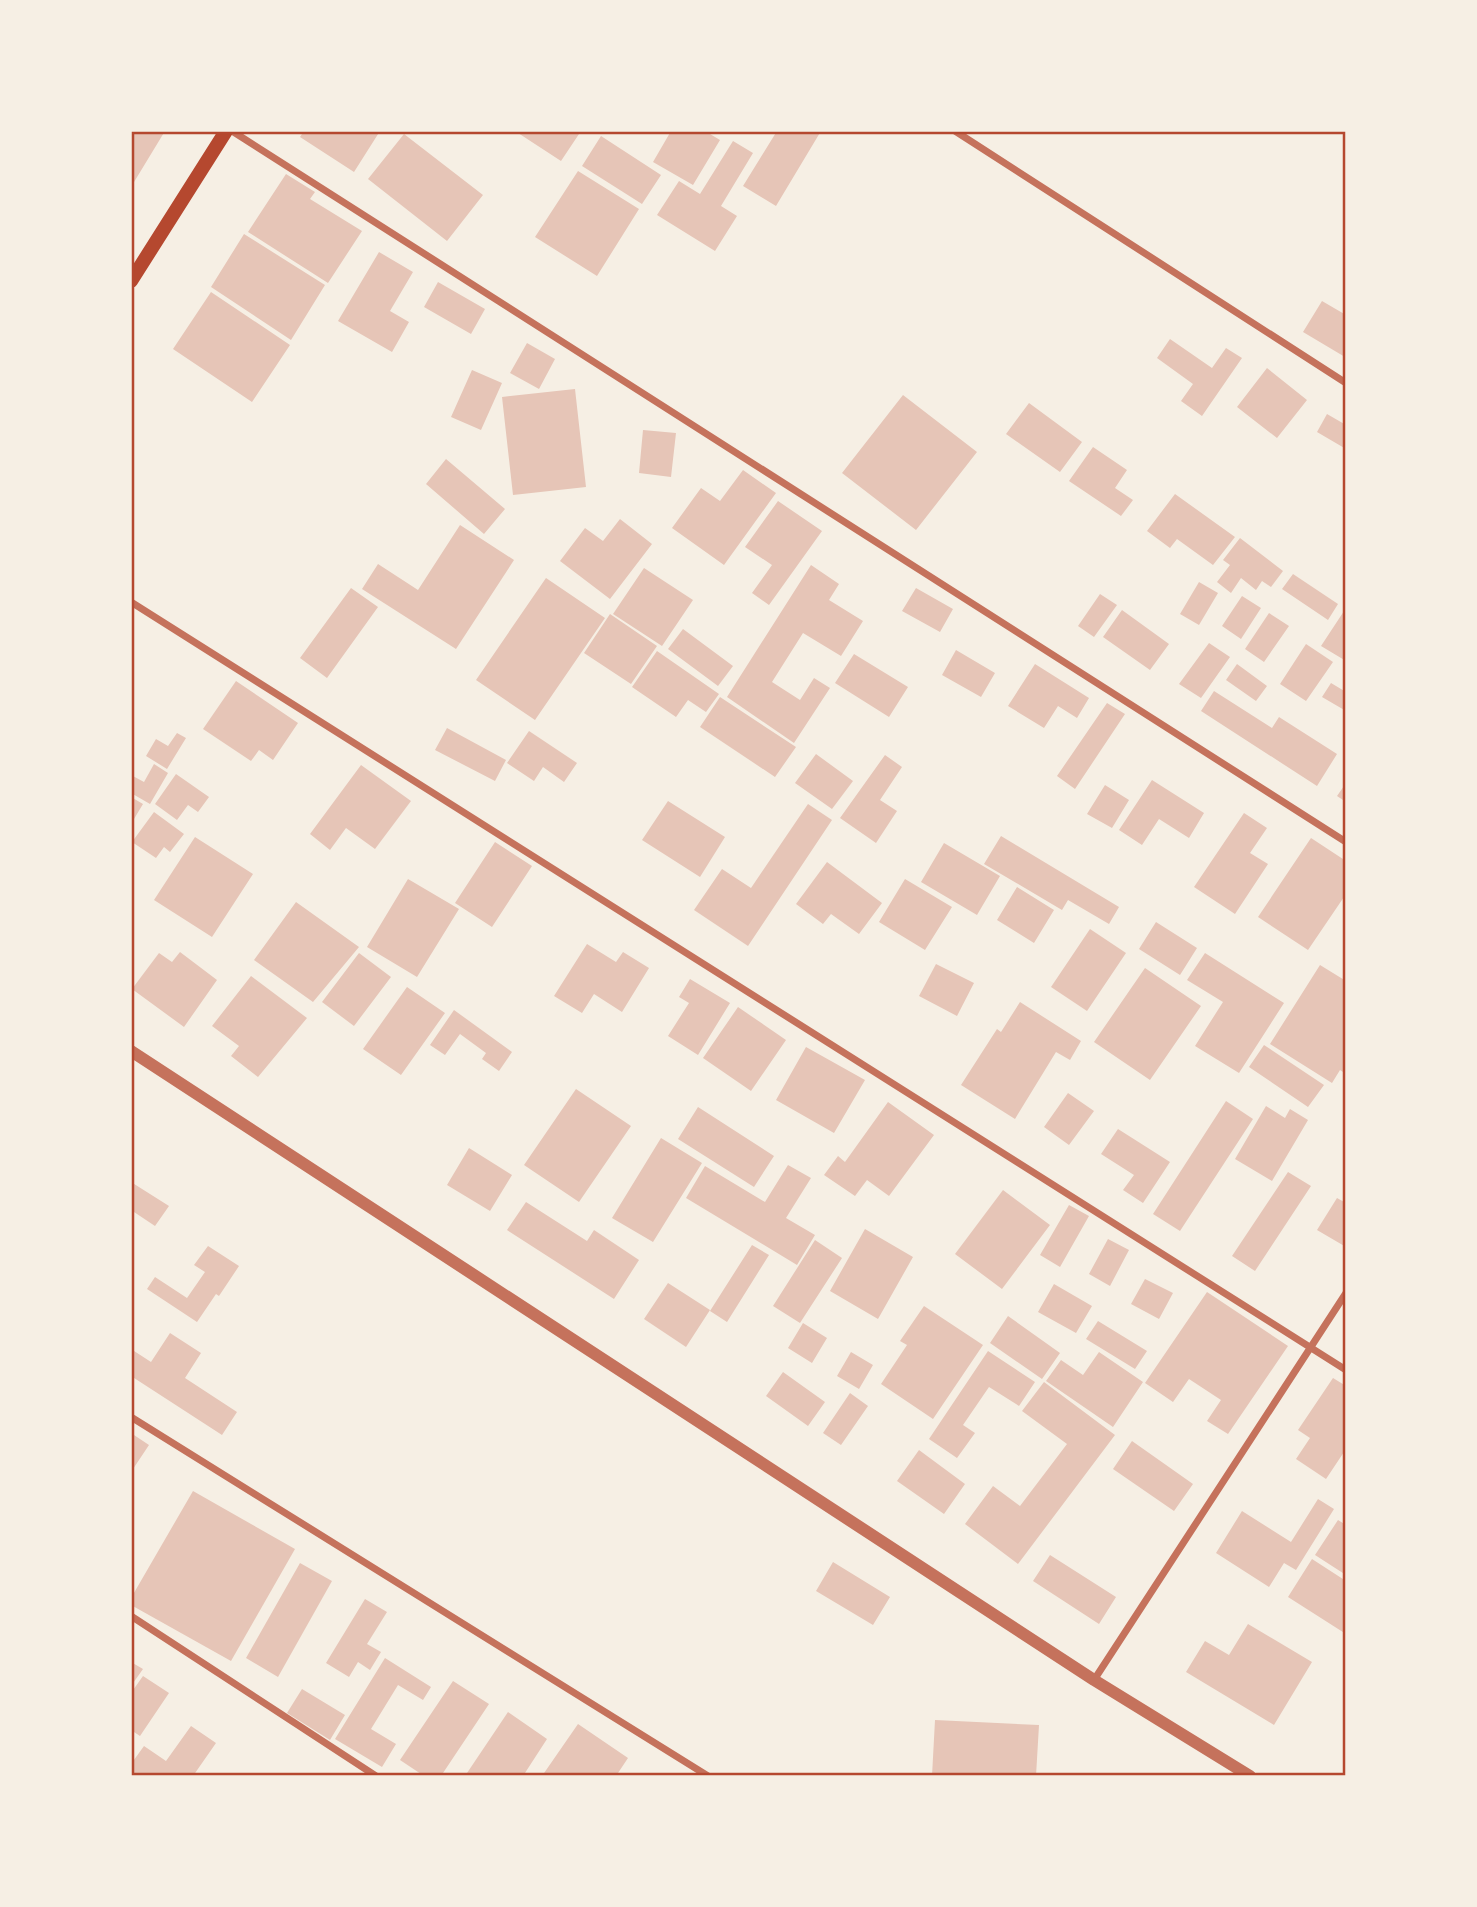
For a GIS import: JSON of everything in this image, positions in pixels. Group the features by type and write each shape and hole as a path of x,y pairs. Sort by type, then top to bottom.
{"main road":[{"path":"131,281 226,131"}],"street":[{"path":"232,131 1346,842"},
{"path":"955,131 1346,383"},
{"path":"131,602 1346,1370"},
{"path":"131,1051 1094,1680 1250,1776"},
{"path":"1094,1680 1346,1293"},
{"path":"131,1417 708,1776"},
{"path":"131,1615 376,1776"}],"building":[{"path":"131,131 165,131 131,187"},
{"path":"304,131 380,131 354,172 300,137"},
{"path":"515,131 581,131 561,161"},
{"path":"671,131 705,131 720,140 693,185 653,162"},
{"path":"777,131 821,131 776,206 743,186"},
{"path":"404,134 483,195 447,241 368,179"},
{"path":"601,136 661,175 642,204 582,166"},
{"path":"733,141 753,153 721,206 737,216 715,251 657,215 679,181 700,194"},
{"path":"578,171 639,209 597,276 535,237"},
{"path":"286,174 315,192 310,199 362,231 328,283 248,232"},
{"path":"244,234 325,285 291,340 211,287"},
{"path":"379,252 413,272 390,311 409,322 392,352 338,321"},
{"path":"438,282 485,309 471,334 424,307"},
{"path":"211,292 290,345 252,402 173,349"},
{"path":"1322,301 1346,315 1345,357 1303,332"},
{"path":"1170,339 1212,368 1226,348 1242,358 1202,416 1181,401 1193,384 1157,358"},
{"path":"527,343 555,359 539,389 510,373"},
{"path":"1267,368 1307,400 1277,438 1237,407"},
{"path":"472,370 502,383 481,430 451,417"},
{"path":"575,389 586,487 513,495 502,397"},
{"path":"903,395 977,452 916,530 842,473"},
{"path":"1029,403 1082,442 1060,472 1006,434"},
{"path":"1327,414 1346,425 1346,449 1317,432"},
{"path":"643,430 676,433 671,477 639,473"},
{"path":"1093,447 1127,470 1115,488 1133,500 1121,516 1069,481"},
{"path":"446,459 505,509 484,534 426,484"},
{"path":"743,470 776,493 724,565 672,528 701,488 720,501"},
{"path":"1175,494 1235,537 1213,565 1177,539 1170,548 1147,531"},
{"path":"778,501 822,531 769,605 752,593 772,565 745,547"},
{"path":"620,519 652,544 610,599 560,561 585,528 603,541"},
{"path":"460,525 514,560 456,649 362,589 378,564 418,590"},
{"path":"1240,538 1283,571 1271,587 1262,581 1256,590 1241,578 1231,593 1217,582 1230,565 1223,560"},
{"path":"811,565 839,584 829,600 863,621 841,656 803,633 772,682 800,700 814,678 830,688 794,743 727,697"},
{"path":"644,568 693,600 662,646 613,614"},
{"path":"1293,574 1338,604 1328,620 1282,589"},
{"path":"546,578 605,618 535,720 476,680"},
{"path":"1199,582 1218,593 1199,625 1180,614"},
{"path":"351,588 378,607 327,678 300,658"},
{"path":"916,588 953,609 940,632 902,611"},
{"path":"1100,594 1117,605 1094,637 1078,626"},
{"path":"1242,596 1261,608 1241,639 1222,626"},
{"path":"1346,608 1346,661 1321,646"},
{"path":"1122,610 1169,644 1150,670 1103,637"},
{"path":"1269,613 1289,626 1264,662 1245,649"},
{"path":"610,614 657,646 631,684 584,653"},
{"path":"683,629 733,666 718,686 668,649"},
{"path":"1209,643 1230,657 1201,698 1179,684"},
{"path":"1306,644 1333,662 1306,701 1280,684"},
{"path":"956,650 995,673 981,697 942,675"},
{"path":"657,651 719,694 706,712 688,700 676,717 632,687"},
{"path":"854,654 908,687 889,717 835,683"},
{"path":"1035,664 1089,698 1077,718 1058,706 1044,728 1008,706"},
{"path":"1237,664 1267,686 1256,701 1226,680"},
{"path":"236,681 298,723 273,760 259,750 251,761 203,729"},
{"path":"1331,683 1346,692 1346,711 1322,697"},
{"path":"1214,691 1272,728 1279,717 1337,754 1317,786 1201,711"},
{"path":"720,697 796,747 775,777 700,727"},
{"path":"1107,703 1125,714 1075,789 1057,776"},
{"path":"447,728 506,760 495,781 435,750"},
{"path":"529,731 577,763 564,782 543,767 534,781 507,763"},
{"path":"177,733 186,738 167,769 146,756 156,739 168,746"},
{"path":"816,754 853,781 832,809 795,783"},
{"path":"885,755 902,767 880,800 897,811 876,843 840,818"},
{"path":"154,764 168,773 150,804 131,793 131,775 144,782"},
{"path":"361,765 411,801 375,849 346,828 330,850 310,834"},
{"path":"176,774 209,797 198,812 188,805 177,820 155,804"},
{"path":"1152,780 1204,813 1189,838 1159,819 1142,845 1119,830"},
{"path":"1346,783 1346,802 1337,796"},
{"path":"1105,785 1129,800 1112,828 1087,814"},
{"path":"131,797 143,804 131,824"},
{"path":"668,801 725,837 700,877 642,840"},
{"path":"808,804 832,820 748,946 694,910 722,869 751,888"},
{"path":"154,812 184,834 170,852 164,847 156,858 132,842"},
{"path":"1244,813 1267,828 1250,853 1268,864 1235,914 1194,887"},
{"path":"1001,836 1119,907 1109,924 1068,900 1062,910 984,864"},
{"path":"195,837 253,874 212,937 154,900"},
{"path":"1311,838 1346,861 1346,894 1308,950 1258,917"},
{"path":"495,842 532,866 492,927 455,903"},
{"path":"944,843 1000,876 977,915 921,882"},
{"path":"827,862 882,903 859,934 831,914 823,924 796,904"},
{"path":"408,879 459,909 417,977 367,947"},
{"path":"905,879 952,907 925,950 879,922"},
{"path":"1017,887 1054,910 1034,943 997,920"},
{"path":"296,902 359,947 313,1002 254,960"},
{"path":"1156,922 1197,948 1180,975 1139,949"},
{"path":"1090,929 1126,953 1087,1011 1051,987"},
{"path":"587,944 616,962 623,952 649,968 622,1012 594,994 582,1013 554,996"},
{"path":"180,952 217,980 184,1027 132,989 159,953 172,962"},
{"path":"359,953 391,977 354,1026 322,1002"},
{"path":"1205,953 1284,1003 1239,1073 1195,1046 1223,1002 1187,980"},
{"path":"936,964 974,983 957,1016 919,996"},
{"path":"1320,965 1346,981 1346,1074 1340,1070 1332,1083 1270,1044"},
{"path":"1145,968 1201,1006 1150,1080 1094,1042"},
{"path":"251,976 307,1018 258,1077 231,1056 239,1046 212,1026"},
{"path":"690,979 730,1003 698,1055 668,1036 689,1003 679,997"},
{"path":"407,987 445,1013 401,1075 363,1049"},
{"path":"1020,1002 1081,1041 1070,1060 1056,1052 1015,1119 961,1085 997,1029 1001,1032"},
{"path":"738,1007 786,1040 751,1091 703,1058"},
{"path":"454,1010 512,1052 499,1071 482,1059 486,1053 460,1034 445,1055 430,1045"},
{"path":"1264,1045 1324,1085 1308,1107 1249,1067"},
{"path":"806,1047 865,1080 834,1133 776,1100"},
{"path":"576,1089 631,1126 579,1202 524,1165"},
{"path":"1068,1093 1094,1111 1069,1145 1044,1127"},
{"path":"1226,1101 1253,1119 1180,1231 1153,1214"},
{"path":"888,1102 934,1135 889,1196 867,1180 855,1196 824,1175 838,1156 845,1162"},
{"path":"1266,1106 1285,1118 1290,1109 1308,1120 1272,1181 1235,1159"},
{"path":"698,1107 774,1156 754,1187 678,1139"},
{"path":"1118,1129 1170,1162 1143,1203 1123,1190 1134,1175 1101,1154"},
{"path":"661,1138 702,1163 653,1242 612,1218"},
{"path":"469,1148 512,1175 490,1211 447,1185"},
{"path":"788,1165 811,1178 786,1218 815,1235 797,1265 686,1198 705,1166 765,1202"},
{"path":"1288,1172 1311,1186 1255,1271 1232,1256"},
{"path":"131,1182 169,1206 155,1226 131,1210"},
{"path":"1003,1190 1050,1225 1002,1289 955,1254"},
{"path":"1337,1198 1346,1203 1346,1247 1317,1230"},
{"path":"526,1202 587,1241 594,1230 639,1260 614,1299 507,1230"},
{"path":"1069,1205 1089,1216 1060,1267 1040,1255"},
{"path":"865,1229 913,1257 878,1319 830,1291"},
{"path":"1108,1239 1129,1250 1110,1286 1089,1274"},
{"path":"815,1240 842,1258 800,1323 773,1306"},
{"path":"752,1245 769,1255 727,1322 710,1311"},
{"path":"208,1246 239,1266 197,1322 147,1289 155,1277 187,1298 205,1272 194,1265"},
{"path":"1145,1279 1173,1293 1159,1319 1131,1304"},
{"path":"668,1283 710,1310 686,1347 644,1319"},
{"path":"1054,1284 1092,1306 1076,1333 1038,1312"},
{"path":"1207,1292 1288,1346 1228,1434 1207,1421 1221,1400 1189,1379 1173,1402 1145,1383"},
{"path":"924,1306 983,1345 933,1419 881,1384 907,1345 900,1341"},
{"path":"1008,1316 1060,1353 1042,1379 990,1343"},
{"path":"1098,1321 1147,1351 1135,1369 1086,1339"},
{"path":"803,1323 827,1338 812,1363 788,1348"},
{"path":"170,1333 201,1353 185,1378 237,1412 222,1435 131,1376 131,1349 151,1362"},
{"path":"988,1351 1035,1382 1019,1406 989,1387 963,1425 975,1433 957,1458 929,1439"},
{"path":"851,1352 873,1365 859,1389 837,1376"},
{"path":"1099,1352 1143,1382 1113,1427 1046,1381 1061,1360 1083,1375"},
{"path":"783,1372 825,1402 808,1426 766,1396"},
{"path":"1333,1378 1346,1386 1346,1449 1326,1479 1296,1459 1310,1438 1298,1430"},
{"path":"1044,1382 1115,1435 1018,1564 965,1524 993,1486 1020,1506 1067,1444 1022,1411"},
{"path":"850,1393 868,1406 841,1445 823,1433"},
{"path":"131,1433 149,1445 131,1472"},
{"path":"1132,1441 1193,1484 1174,1511 1113,1469"},
{"path":"919,1450 965,1484 944,1514 897,1481"},
{"path":"193,1491 295,1549 231,1661 131,1605 131,1598"},
{"path":"1318,1499 1334,1509 1296,1570 1284,1563 1269,1587 1216,1553 1242,1511 1291,1542"},
{"path":"1338,1520 1346,1525 1346,1575 1315,1555"},
{"path":"1050,1555 1116,1597 1099,1624 1033,1581"},
{"path":"1312,1559 1346,1581 1346,1634 1288,1597"},
{"path":"833,1562 890,1597 873,1625 816,1591"},
{"path":"300,1563 332,1581 278,1677 246,1658"},
{"path":"365,1599 387,1612 367,1644 381,1652 370,1670 358,1662 349,1677 326,1663"},
{"path":"1248,1624 1312,1662 1274,1725 1186,1672 1205,1641 1229,1655"},
{"path":"385,1658 431,1687 423,1700 398,1685 371,1729 396,1744 382,1767 335,1739"},
{"path":"131,1662 143,1669 131,1686"},
{"path":"143,1676 169,1693 140,1736 131,1730 131,1693"},
{"path":"453,1681 489,1704 441,1776 424,1776 400,1760"},
{"path":"302,1689 345,1715 330,1740 287,1713"},
{"path":"508,1712 547,1739 523,1776 465,1776"},
{"path":"935,1720 1039,1725 1036,1776 932,1776"},
{"path":"578,1724 628,1758 616,1776 542,1776"},
{"path":"191,1726 216,1743 193,1776 131,1776 131,1764 144,1746 166,1761"}]}
